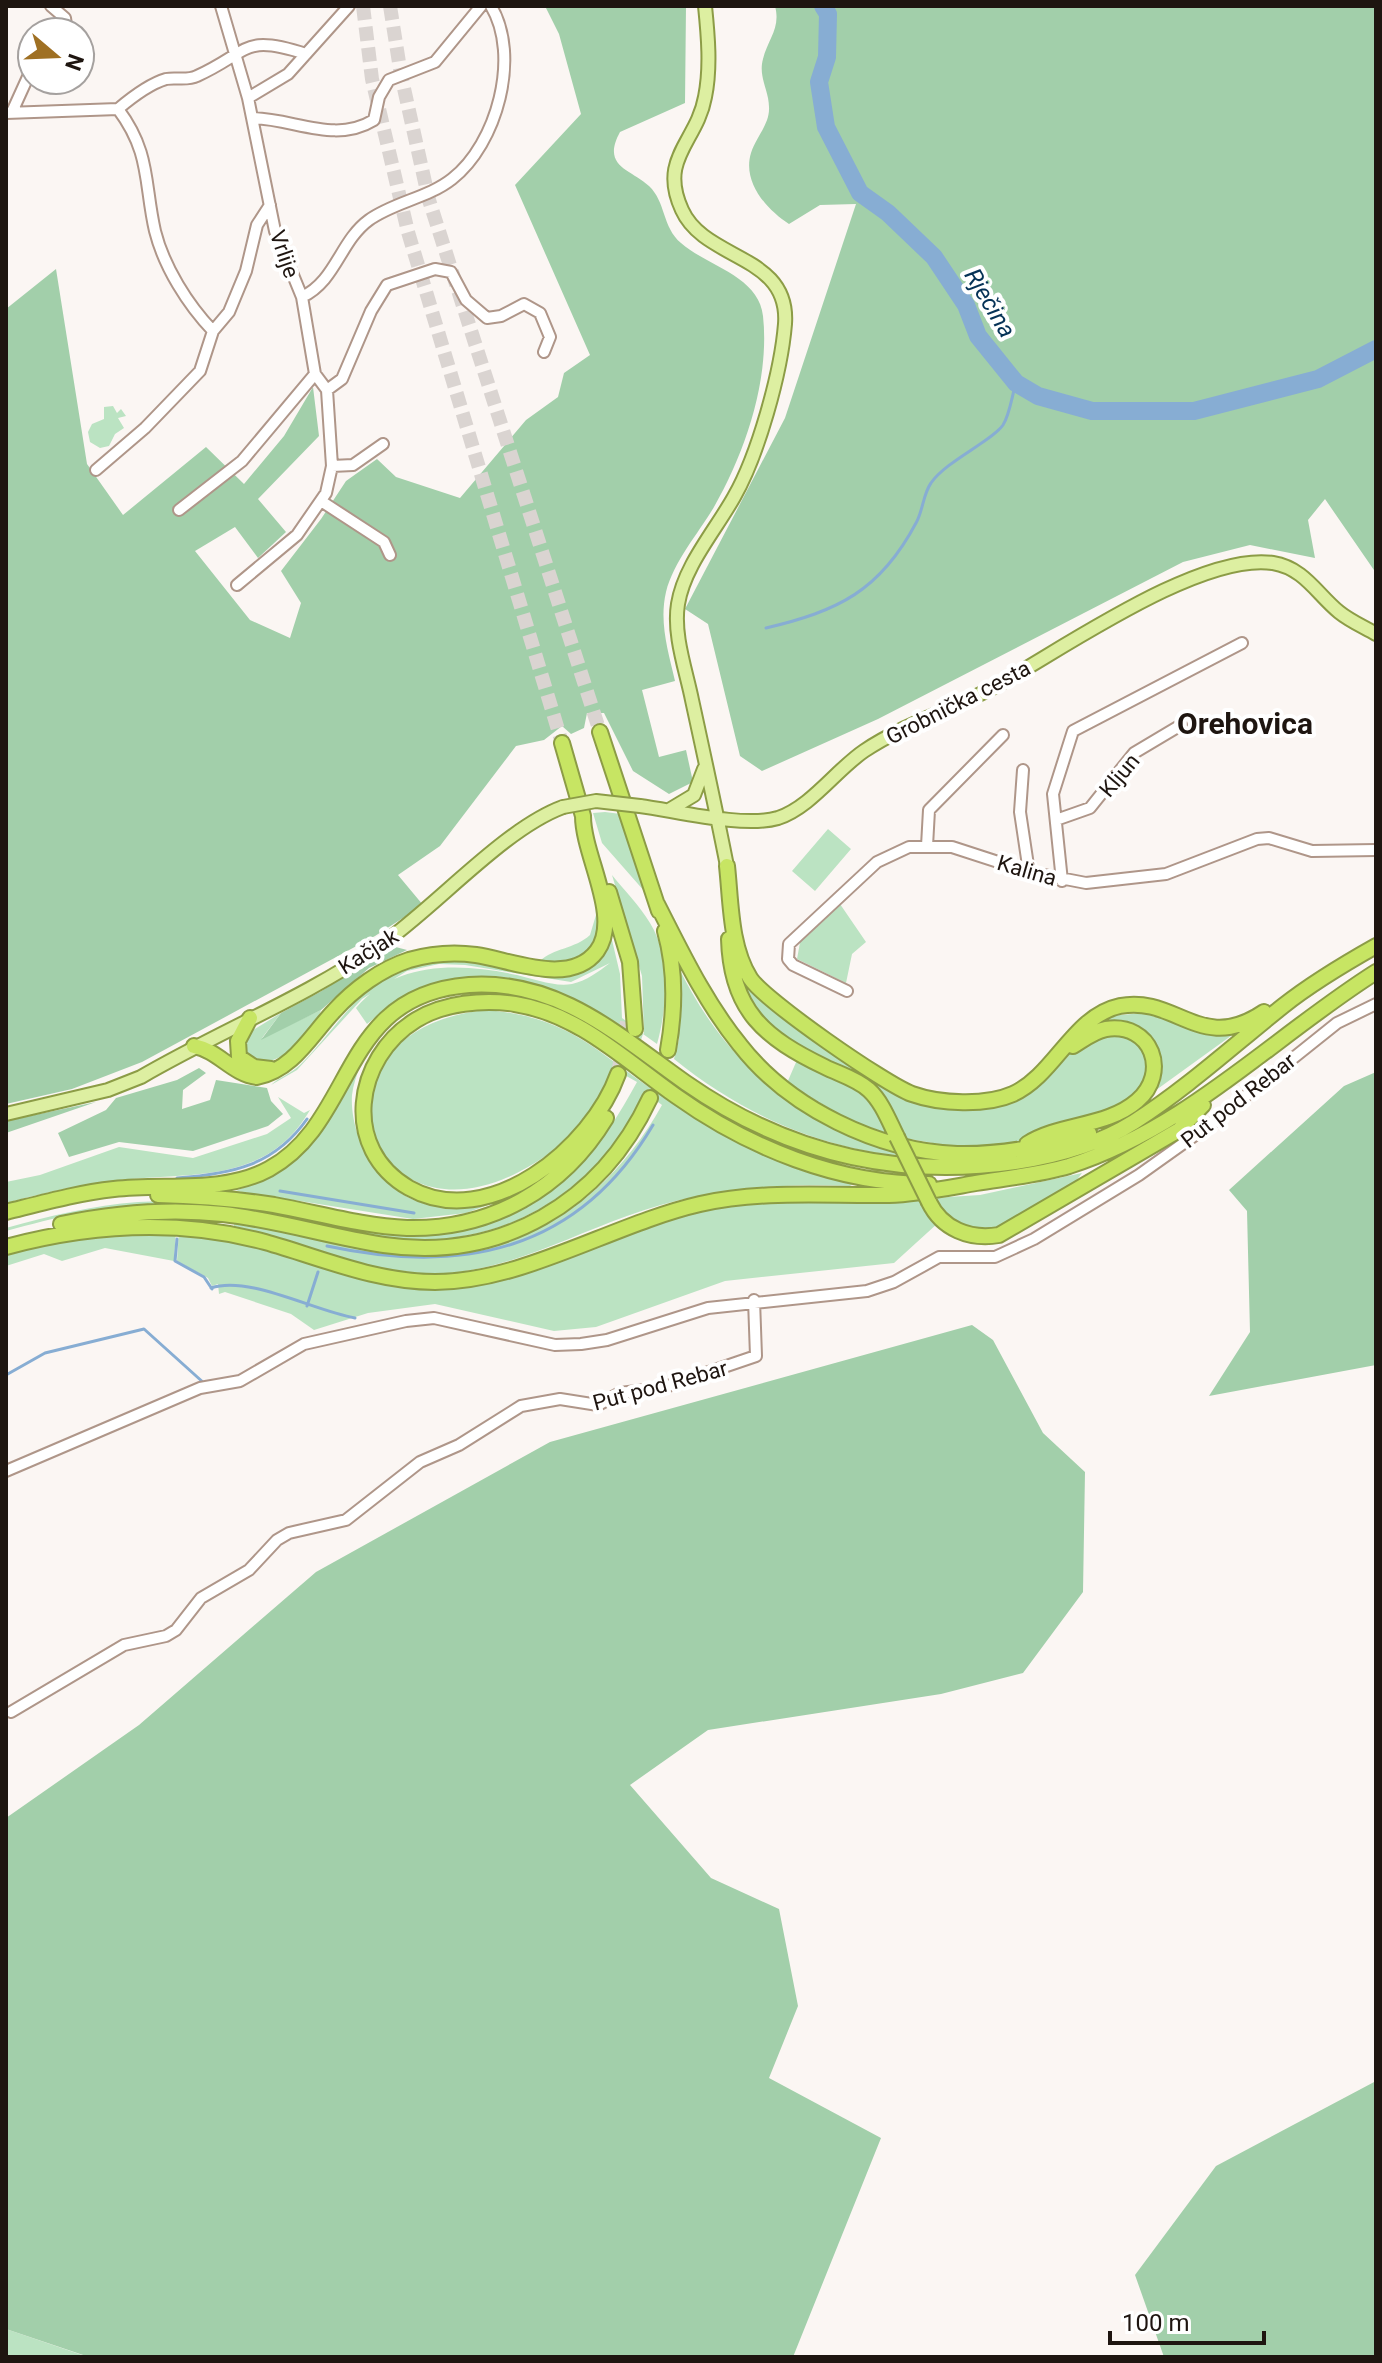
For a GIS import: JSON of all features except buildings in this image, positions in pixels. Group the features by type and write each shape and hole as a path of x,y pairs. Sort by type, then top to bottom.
{"highway":[{"path":"600,732 657,904 673,979 673,1021 668,1050"},
{"path":"562,743 623,936 632,974 631,1025"},
{"path":"194,1046 218,1054 245,1075 257,1077 289,1062 357,989 409,960 444,954 472,954 557,969 579,965 589,959 602,943 606,920 584,842 583,816"},
{"path":"727,866 743,965 763,994 910,1093 954,1101 1001,1098 1026,1085 1093,1019 1123,1006 1151,1008 1200,1025 1226,1029 1244,1024 1287,996 1303,992"},
{"path":"657,904 703,995 768,1075 801,1099 865,1133 955,1154 1019,1149 1091,1133 1156,1104"},
{"path":"732,911 729,940 733,972 752,1019 781,1045 868,1089 880,1104 929,1202 942,1221 968,1235 990,1237 1009,1232 1179,1130 1211,1094"},
{"path":"6,1212 79,1194 231,1182 268,1170 299,1146 313,1128 352,1060 381,1022 420,996 466,985 513,986 558,998 599,1019 736,1114 810,1147 862,1161 951,1168 1037,1159 1116,1131 1303,992 1376,946"},
{"path":"6,1247 94,1229 179,1227 265,1242 387,1279 439,1282 503,1272 628,1225 715,1201 804,1194 890,1195 1022,1177 1104,1153 1131,1141 1211,1094 1320,1007 1376,972"},
{"path":"6,1220 79,1202 157,1195 227,1198 405,1228 455,1225 480,1220 508,1209 564,1172 595,1137 621,1076 600,1114 568,1149 524,1180 476,1197 429,1196 401,1183 380,1163 365,1132 362,1114 367,1079 387,1043 418,1018 436,1010 501,1003 536,1009 579,1027 724,1127 791,1158 880,1181 977,1183"},
{"path":"250,1018 238,1041 239,1057 254,1067 275,1070"},
{"path":"1019,1149 1044,1135 1130,1106 1146,1091 1155,1066 1154,1052 1145,1039 1117,1029 1098,1031 1059,1054"},
{"path":"6,1238 87,1219 165,1211 273,1221 409,1247 479,1242 560,1209 586,1189 623,1147 650,1098"}],"main road":[{"path":"705,6 705,96 700,116 675,162 677,198 696,230 770,277 782,297 785,322 774,384 743,478 683,584 678,623 727,866"},
{"name":"Grobnička cesta","path":"717,816 769,820 785,815 851,760 886,738 993,688 1171,588 1230,568 1259,563 1291,568 1307,579 1340,613 1376,634"},
{"path":"669,810 686,801 699,788 705,762"},
{"name":"Kačjak","path":"6,1114 108,1090 141,1077 250,1018 377,948 528,825 563,807 596,801 717,816"}],"street":[{"name":"Vrlije","path":"221,6 248,98 275,231 302,297 315,374 327,390"},
{"path":"248,98 281,79 337,15 349,6"},
{"path":"252,118 341,133 360,128 374,120 379,97 389,80 435,62 481,6"},
{"path":"302,297 328,278 357,231 371,218 442,186 474,156 494,114 503,74 502,28 491,6"},
{"path":"328,8 337,15"},
{"path":"9,112 118,109 163,80 196,77 236,51 268,43 306,54"},
{"path":"118,109 136,137 145,162 158,240 185,297 213,331"},
{"path":"96,470 145,428 200,371 213,331 229,312 246,271 257,225 270,205"},
{"path":"237,585 297,535 321,501 332,466 327,390 342,379 371,311 387,285 435,269 451,272 466,300 487,318 501,316 524,304 540,313 550,337 544,352"},
{"path":"179,510 242,461 315,374"},
{"path":"332,466 353,465 383,444"},
{"path":"321,501 384,542 390,555"},
{"path":"1062,881 1053,794 1069,737 1078,726 1242,643"},
{"name":"Kljun","path":"1056,820 1090,808 1134,753 1181,725"},
{"path":"927,846 929,810 1003,735"},
{"path":"1023,770 1020,812 1029,872"},
{"name":"Kalina","path":"847,991 793,965 788,959 792,938 877,862 899,850 927,846 968,851 1062,881 1086,883 1166,874 1257,839 1269,838 1312,851 1376,850"},
{"name":"Put pod Rebar","path":"11,1712 124,1645 166,1636 176,1630 201,1598 249,1570 277,1540 289,1533 346,1520 420,1462 459,1445 521,1406 560,1399 598,1405 620,1393 662,1388 756,1356 754,1300 867,1291 894,1282 939,1257 995,1257 1034,1239 1184,1144 1337,1023 1376,1004"},
{"path":"6,1471 200,1388 240,1381 304,1344 434,1318 555,1345 581,1344 607,1340 708,1308 754,1300"}],"green space":[{"path":"545,6 686,6 685,103 620,132 614,153 621,166 654,192 675,237 742,281 759,302 763,316 763,365 745,440 725,486 680,559 666,592 664,625 675,681 642,690 659,757 686,750 693,782 669,794 633,771 604,713 587,713 584,728 571,734 562,726 544,740 516,746 440,846 398,875 423,905 375,936 142,1062 72,1089 6,1104 6,309 56,269 87,464 123,515 206,447 244,484 284,436 313,387 319,436 258,499 286,532 258,558 235,527 195,551 250,620 290,638 301,603 281,571 346,481 377,459 396,477 460,498 526,420 558,397 564,373 590,355 515,185 581,114 559,34"},
{"path":"775,6 1376,6 1376,573 1325,499 1308,520 1315,558 1250,545 1183,562 878,719 762,771 740,756 708,624 685,609 785,418 856,204 820,205 789,224 765,203 753,185 749,164 751,153 769,113 762,66 775,27"},
{"path":"113,406 117,413 121,409 126,416 118,418 124,428 115,434 109,446 100,448 90,442 88,432 92,424 104,419 104,407"},
{"path":"593,813 621,814 645,892 602,843"},
{"path":"828,829 851,849 815,891 792,871"},
{"path":"612,875 642,910 657,936 665,983 657,1044 643,1034 641,1040 573,999 539,985 505,978 471,977 436,984 402,999 367,1024 356,1008 371,993 362,999 297,1070 271,1085 300,1065 373,986 410,965 432,961 469,960 548,975 567,974 584,969 599,958 612,940 620,974 622,1018 644,1034 642,976","holes":["610,963 577,983 565,985 474,968 431,969 392,980 407,971 439,964 465,965 571,982"]},
{"path":"594,889 598,921 591,945 572,959 540,961 590,935 596,915"},
{"path":"840,904 866,942 852,954 846,983 797,959 801,937"},
{"path":"392,946 407,950 369,968 321,1010 261,1040 281,1013"},
{"path":"678,966 704,1012 735,1053 794,1104 830,1123 940,1156 939,1159 866,1151 798,1132 734,1101 674,1059 679,1039"},
{"path":"737,971 771,1010 891,1088 993,1103 1075,1048 1111,1032 1143,1043 1152,1070 1133,1101 1018,1145 967,1149 904,1138 887,1104 774,1032 754,1007"},
{"path":"321,1010 305,1037 278,1058 258,1062 244,1049 253,1030 281,1013 262,1038"},
{"path":"485,1010 517,1014 567,1031 694,1114 854,1183 850,1186 765,1187 682,1200 627,1216 528,1255 450,1273 423,1274 375,1268 234,1226 234,1222 396,1254 438,1255 479,1250 517,1239 552,1222 614,1172 640,1140 662,1105 646,1093 601,1159 574,1185 544,1206 511,1223 475,1234 436,1239 395,1239 251,1212 161,1205 102,1209 6,1231 6,1228 72,1212 138,1202 260,1205 463,1229 523,1207 568,1177 586,1158 604,1136 637,1082 614,1069 599,1100 580,1126 557,1148 528,1167 471,1188 426,1185 392,1164 373,1132 371,1094 388,1057 425,1027"},
{"path":"1143,1013 1213,1034 1235,1033 1145,1098 1158,1061 1157,1049 1152,1041 1130,1031 1093,1025 1110,1016"},
{"path":"797,1060 862,1093 892,1135 849,1120 787,1083"},
{"path":"360,1065 352,1095 357,1133 376,1169 389,1184 423,1203 442,1205 521,1188 524,1192 466,1213 413,1219 236,1191 273,1175 293,1162"},
{"path":"199,1068 206,1073 183,1090 182,1109 210,1100 216,1080 267,1088 271,1101 283,1114 268,1126 193,1151 119,1142 69,1157 58,1133 106,1110 116,1098 177,1080"},
{"path":"1376,1072 1376,1365 1209,1396 1250,1332 1247,1211 1229,1190 1344,1086"},
{"path":"278,1097 304,1113 310,1110 293,1134 273,1151 250,1163 201,1174 91,1184 6,1203 6,1182 40,1175 119,1147 193,1158 267,1134 291,1118"},
{"path":"96,1102 6,1133 6,1121"},
{"path":"1082,1173 1063,1192 1025,1215 982,1230 956,1224 933,1198 980,1195"},
{"path":"923,1199 938,1223 894,1263 725,1281 596,1327 554,1331 435,1304 368,1313 314,1330 291,1314 225,1292 219,1294 218,1284 212,1286 208,1278 177,1261 179,1230 195,1231 427,1288 690,1212 776,1200"},
{"path":"176,1230 174,1261 105,1248 62,1261 44,1254 6,1266 6,1251 41,1241"},
{"path":"972,1325 993,1340 1043,1433 1085,1472 1083,1592 1023,1673 941,1694 708,1730 630,1785 711,1878 779,1909 798,2006 769,2078 881,2138 793,2357 89,2357 6,2329 6,1818 139,1725 316,1572 550,1442"},
{"path":"1376,2081 1376,2357 1164,2357 1135,2275 1216,2166"},
{"path":"6,2329 88,2357 6,2357"}],"waterway":[{"name":"Rječina","path":"823,6 828,14 827,57 819,82 826,127 860,193 888,213 934,257 966,305 978,336 1016,383 1038,396 1092,411 1194,411 1318,379 1376,349"},
{"path":"766,628 836,605 872,582 902,546 918,518 931,483 947,467 1003,425 1016,383"},
{"path":"177,1178 215,1174 250,1165 280,1147 307,1119"},
{"path":"327,1246 424,1257 470,1254 512,1244 552,1227 589,1202 623,1168 653,1125"},
{"path":"280,1191 414,1213"},
{"path":"177,1239 175,1261 204,1277 212,1289"},
{"path":"307,1306 318,1272"},
{"path":"211,1288 244,1286 355,1318"},
{"path":"6,1375 45,1353 144,1329 205,1384"}],"tunnel":[{"path":"363,6 372,79 408,232 562,743"},
{"path":"390,6 401,75 429,200 600,732"},
{"path":"618,1074 627,1022"}],"district":[{"name":"Orehovica","path":"1245,724"}]}
